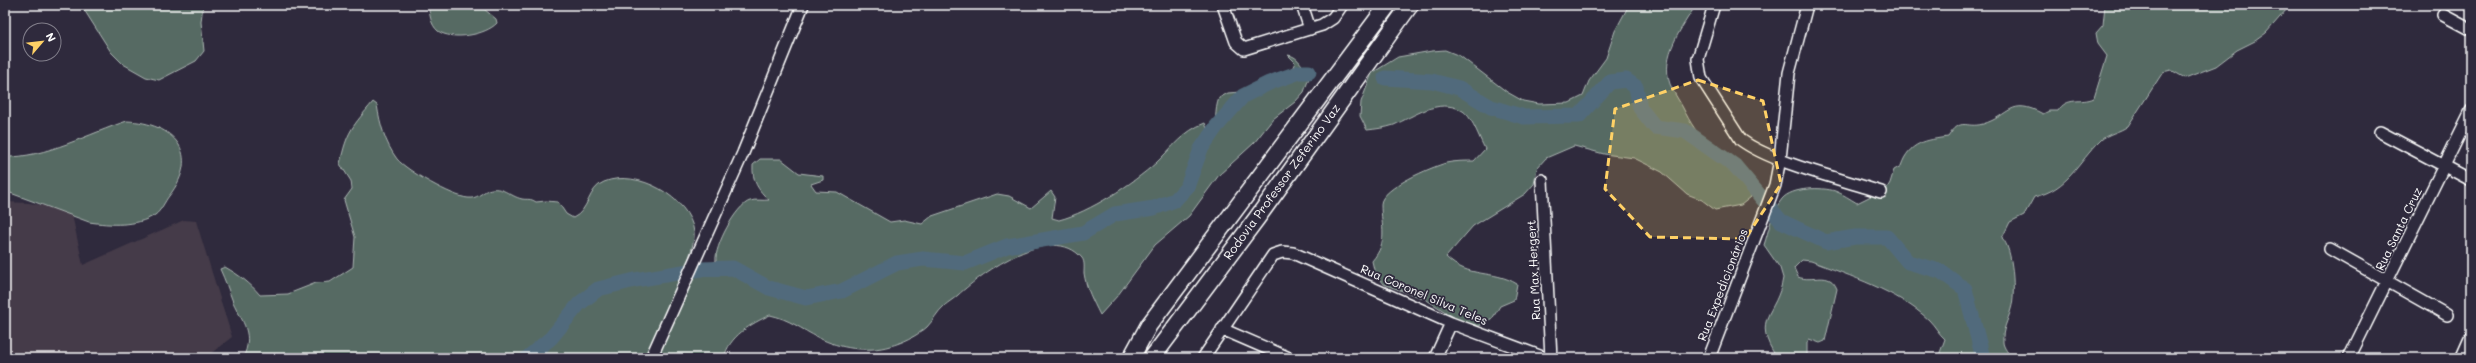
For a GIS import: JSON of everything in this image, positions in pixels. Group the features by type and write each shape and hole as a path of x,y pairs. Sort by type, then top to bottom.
{"highway":[{"name":"Rodovia Professor Zeferino Vaz","path":"1131,358 1149,325 1388,5"},
{"name":"Rodovia Professor Zeferino Vaz","path":"1152,358 1257,218 1410,5"},
{"path":"1120,358 1133,337 1149,325"}],"main road":[{"path":"2462,358 2471,340"}],"street":[{"path":"651,358 743,153 803,5"},
{"path":"1223,5 1236,42 1240,47 1250,49 1310,29 1332,18 1342,5"},
{"path":"1302,5 1310,29"},
{"path":"1714,5 1698,59 1701,78 1741,140 1749,146 1780,159 1881,192"},
{"name":"Rua Expedicionários","path":"1710,358 1775,185 1780,159 1789,73 1807,5"},
{"path":"2443,15 2471,30"},
{"name":"Rua Santa Cruz","path":"2349,358 2471,111"},
{"path":"2380,132 2471,180"},
{"name":"Rua Max Hergert","path":"1542,180 1551,358"},
{"path":"2330,249 2447,315"},
{"name":"Rua Coronel Silva Teles","path":"1222,329 1272,255 1282,252 1293,253 1451,323 1545,358"},
{"path":"1435,358 1451,323"},
{"path":"1202,358 1222,329 1290,358"}],"highlighted area":[{"path":"1698,80 1763,101 1781,184 1745,239 1650,237 1605,189 1615,109"}],"shaded area":[{"path":"5,202 29,203 71,210 83,265 184,220 196,221 232,337 205,358 5,358"}],"green space":[{"path":"81,5 203,5 201,22 204,51 196,61 159,80 146,77 123,64 111,52"},
{"path":"428,5 496,5 484,9 496,19 497,23 485,31 469,35 452,36 444,34 438,31 433,25"},
{"path":"1629,5 1696,5 1679,32 1670,52 1668,73 1670,84 1691,123 1701,137 1744,167 1747,174 1751,197 1741,205 1715,210 1702,200 1687,194 1662,172 1634,158 1604,154 1574,146 1546,158 1537,168 1534,184 1525,194 1473,226 1446,257 1454,264 1463,268 1508,279 1517,284 1514,300 1500,306 1492,319 1479,326 1463,323 1425,299 1383,284 1375,274 1372,261 1381,247 1383,227 1381,204 1383,198 1389,191 1408,179 1446,163 1456,161 1474,161 1485,149 1469,117 1461,110 1452,107 1435,107 1418,113 1394,125 1367,130 1360,116 1361,102 1372,73 1398,57 1445,50 1460,56 1507,92 1523,101 1539,104 1569,103 1583,96 1589,81 1606,58 1615,31"},
{"path":"2105,5 2286,5 2287,9 2266,33 2255,41 2237,50 2216,66 2185,78 2171,70 2163,72 2128,126 2101,140 2064,182 2046,193 2034,197 2024,215 2010,222 2002,238 2009,251 2013,283 2011,309 2003,333 2003,344 2012,358 1938,358 1945,339 1929,320 1917,310 1873,285 1811,261 1802,260 1794,268 1798,277 1809,279 1825,278 1834,283 1837,289 1825,341 1820,343 1809,339 1807,343 1807,358 1777,358 1769,344 1765,325 1780,291 1783,278 1780,268 1764,245 1773,215 1782,199 1793,192 1807,189 1835,191 1857,203 1877,193 1882,196 1890,183 1894,170 1901,166 1904,158 1914,147 1932,139 1948,137 1960,125 1983,124 1992,121 2017,107 2032,109 2043,114 2049,111 2058,111 2066,103 2094,98 2107,56 2098,44 2096,33 2103,25"},
{"path":"1288,55 1298,60 1309,78 1304,92 1295,102 1273,119 1254,143 1219,175 1189,216 1155,245 1118,295 1100,315 1086,284 1084,263 1082,258 1069,248 1053,245 1036,248 1018,254 1000,264 984,274 956,296 939,311 929,325 923,330 895,345 881,348 863,349 844,347 827,342 789,322 770,315 748,327 736,337 727,350 724,358 243,358 247,342 246,329 220,269 225,267 235,273 260,295 288,294 316,283 330,282 353,267 355,237 344,200 352,189 351,181 340,164 345,144 351,130 373,102 377,105 381,126 386,140 397,159 420,176 461,197 474,198 488,190 497,189 517,198 536,202 558,202 566,214 573,218 578,215 586,205 595,189 604,182 617,179 631,179 660,189 683,208 690,220 694,236 688,262 690,266 709,264 716,261 718,246 722,237 738,210 744,204 754,200 769,200 756,185 754,176 753,165 760,159 781,159 799,173 823,176 823,180 811,184 816,191 837,192 890,222 904,220 922,224 932,216 997,194 1009,196 1031,208 1051,191 1055,197 1052,218 1059,220 1071,216 1097,204 1135,180 1156,163 1178,140 1197,126 1205,123 1209,134 1213,136 1219,98 1228,93 1252,91 1293,67 1295,62"},
{"path":"127,121 144,123 158,128 170,135 178,144 183,154 183,167 179,181 161,209 155,215 140,222 123,224 89,222 5,191 5,157 20,156 51,149"}],"waterway":[{"path":"527,358 551,338 579,304 598,289 635,280 701,269 733,268 769,288 806,298 842,291 897,263 923,259 965,263 1007,246 1083,233 1115,214 1154,208 1175,200 1187,187 1201,149 1216,127 1243,96 1269,83 1300,72 1309,72"},
{"path":"1385,78 1432,81 1459,88 1491,107 1524,117 1579,116 1610,82 1626,80 1636,87 1640,108 1655,127 1685,131 1735,166 1781,221 1826,242 1855,237 1887,237 1908,262 1940,271 1965,289 1983,358"}]}
